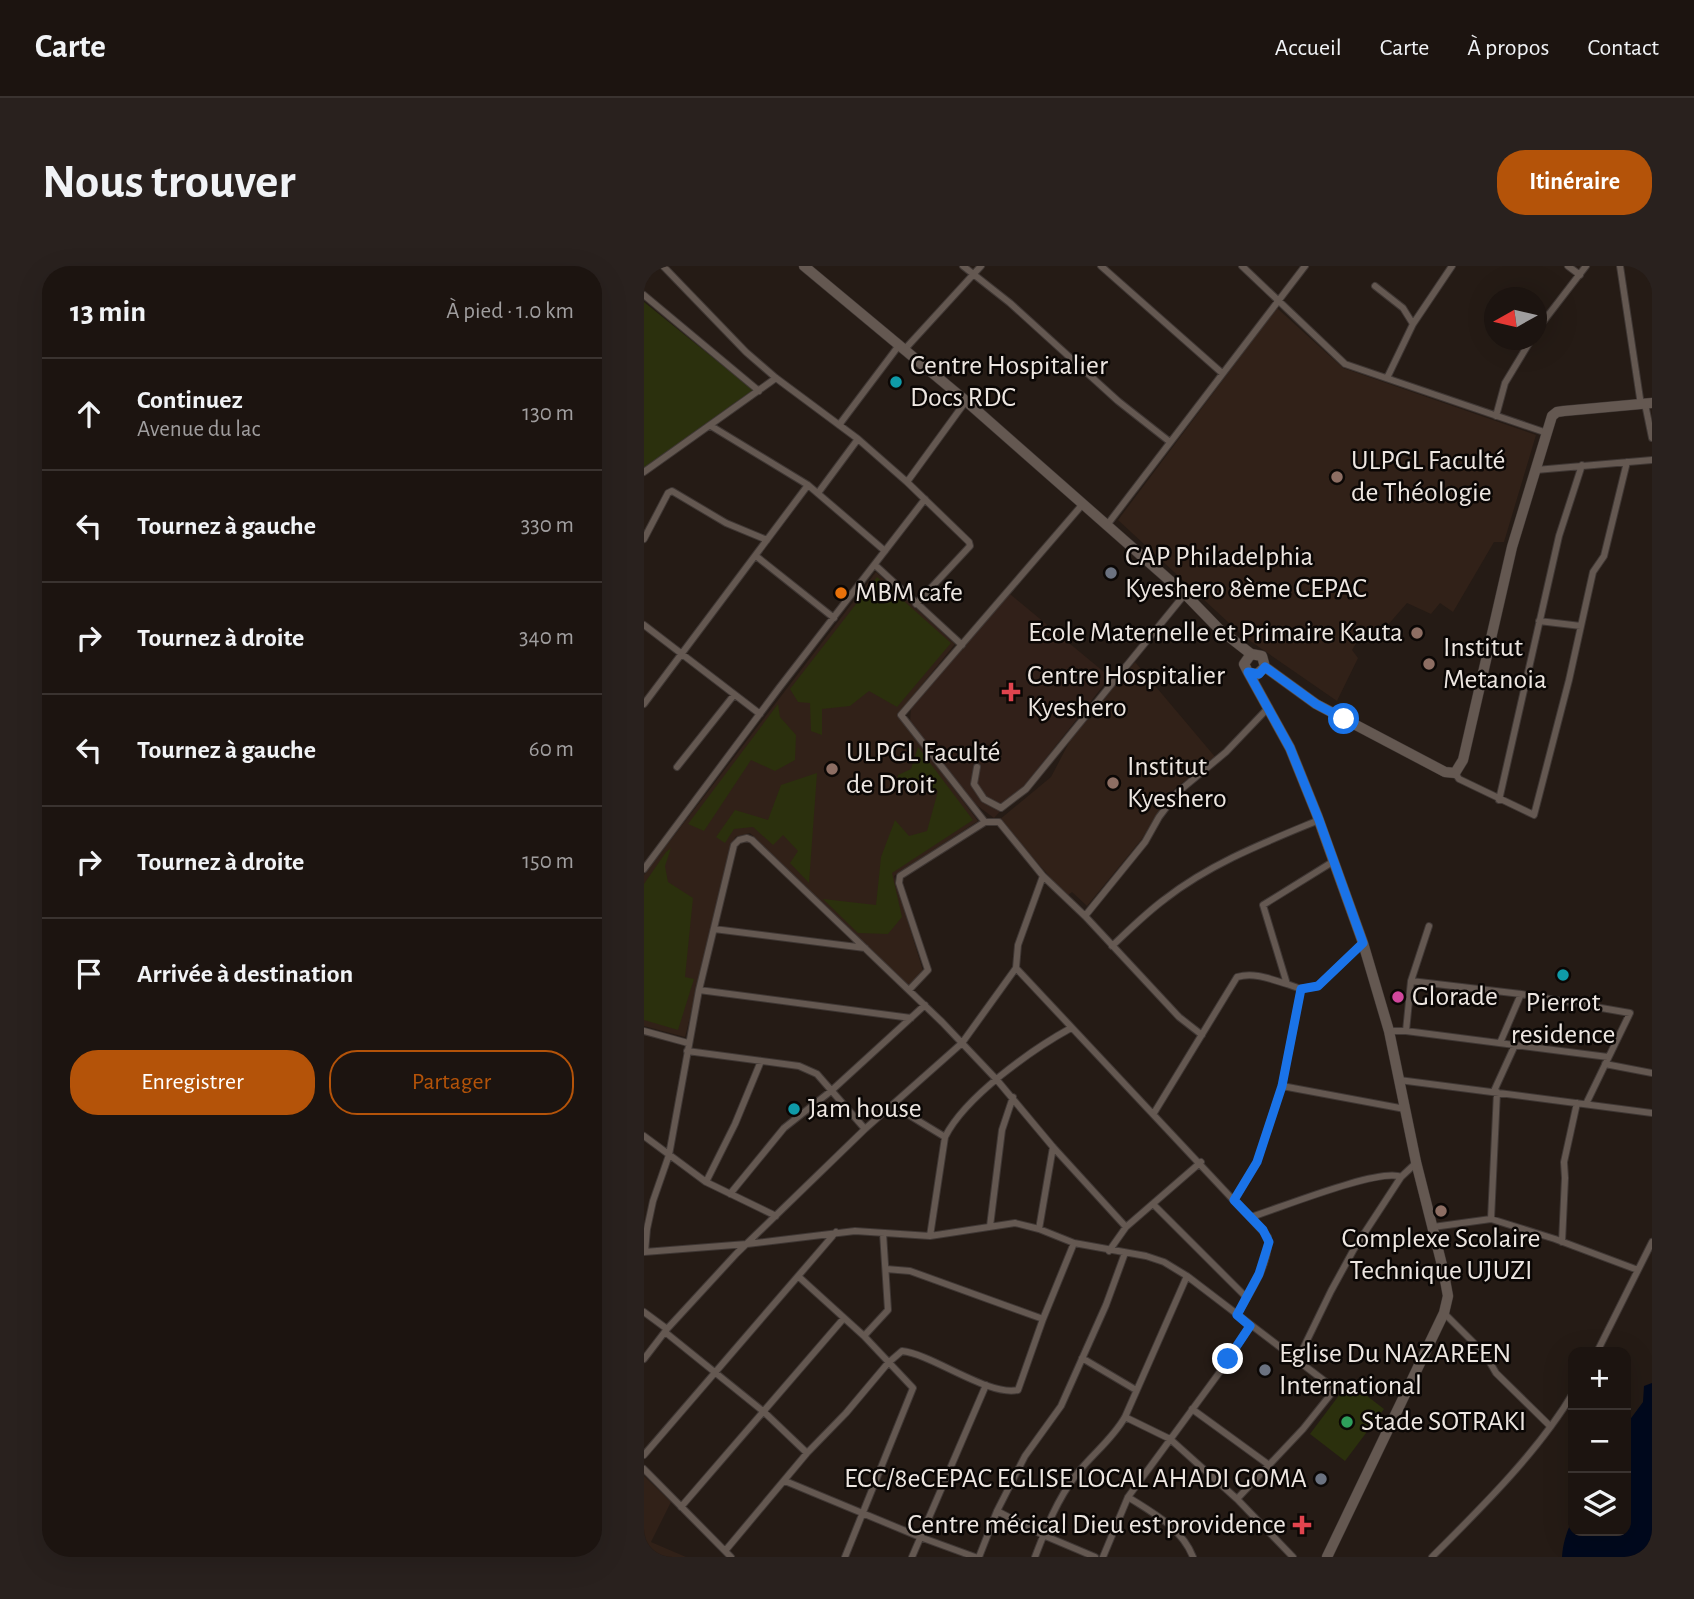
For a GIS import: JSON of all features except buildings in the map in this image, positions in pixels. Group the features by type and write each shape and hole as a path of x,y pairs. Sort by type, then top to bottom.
{"main road":[{"path":"804,266 965,401 1185,594 1220,629 1251,654 1262,656 1265,667 1316,704 1445,772 1455,774 1463,760 1512,547 1552,416 1557,412 1646,404"},
{"path":"1251,654 1245,661 1248,672 1290,748 1363,943 1389,1031 1416,1162 1447,1290 1444,1313 1327,1557"},
{"path":"1248,672 1259,674 1265,667"}],"street":[{"path":"663,266 746,352 776,378 858,439 969,542 970,546 916,604"},
{"path":"963,266 1010,303 1118,401 1170,442"},
{"path":"839,425 902,347 981,266"},
{"path":"1101,266 1222,373"},
{"path":"1242,266 1345,363 1547,433"},
{"path":"1107,525 1305,266"},
{"path":"1387,378 1413,324 1452,266"},
{"path":"1567,266 1580,275"},
{"path":"1547,317 1586,266"},
{"path":"1620,266 1652,438"},
{"path":"1375,286 1403,309 1413,324"},
{"path":"644,295 759,391"},
{"path":"1496,416 1505,383 1525,350"},
{"path":"644,472 776,378"},
{"path":"907,482 965,401"},
{"path":"711,426 808,485 884,551"},
{"path":"818,494 858,439"},
{"path":"1536,470 1652,460"},
{"path":"1455,774 1459,779 1534,816 1593,572 1604,556 1627,462"},
{"path":"1499,800 1559,536 1582,465"},
{"path":"644,704 808,485"},
{"path":"644,539 668,493 672,491 726,523 767,540"},
{"path":"644,869 925,499"},
{"path":"985,822 901,715 1082,505"},
{"path":"756,556 834,618"},
{"path":"875,565 962,645"},
{"path":"977,768 974,784 984,799 1001,808 1008,805 1026,789 1185,594"},
{"path":"1539,621 1581,626"},
{"path":"644,625 760,714"},
{"path":"677,767 734,695"},
{"path":"1085,916 1145,842 1178,792 1226,752 1269,708"},
{"path":"1112,946 1165,898 1205,873 1240,853 1319,820"},
{"path":"909,990 928,970 899,883 900,876 985,822 999,822 1044,876 1179,1017 1202,1035"},
{"path":"1126,1227 1053,1147 998,1080 909,990 747,838 738,840 734,845 699,990 669,1155 653,1201 645,1252 747,1244 836,1232 930,1236 1015,1223 1074,1243 1164,1262 1187,1276 1250,1326 1335,1387 1335,1392 1237,1499"},
{"path":"1287,984 1263,905 1334,861"},
{"path":"644,1359 666,1331 747,1244 866,1129 962,1043 1016,968 1018,946 1044,876"},
{"path":"1406,1031 1411,981 1429,926"},
{"path":"714,929 865,948"},
{"path":"1154,1113 1237,976 1255,975 1301,989 1318,986 1363,943"},
{"path":"1016,968 1268,1237 1269,1242 1259,1274 1237,1315"},
{"path":"1411,981 1521,994 1630,1013 1586,1104"},
{"path":"1234,1200 1257,1162 1282,1086 1301,989"},
{"path":"699,990 911,1018"},
{"path":"1500,1043 1521,994"},
{"path":"730,1195 784,1128 831,1091 925,1006"},
{"path":"930,1236 945,1138 960,1114 1031,1051 1071,1028"},
{"path":"644,1031 688,1043"},
{"path":"1389,1031 1515,1045 1606,1061 1652,1073"},
{"path":"1491,1219 1495,1091 1515,1045"},
{"path":"687,1051 805,1067 817,1074 866,1129"},
{"path":"706,1182 735,1124 761,1061"},
{"path":"1399,1080 1652,1113"},
{"path":"1282,1086 1405,1109"},
{"path":"990,1226 1002,1130 1013,1097"},
{"path":"1562,1242 1564,1162 1577,1103"},
{"path":"894,1106 945,1138"},
{"path":"644,1136 706,1182 776,1216"},
{"path":"1039,1229 1053,1147"},
{"path":"1297,1361 1331,1290 1374,1217 1401,1177 1416,1162"},
{"path":"1110,1251 1126,1227 1200,1163"},
{"path":"1251,1217 1351,1183 1392,1174 1401,1177"},
{"path":"1154,1205 1247,1298"},
{"path":"1433,1227 1491,1219 1638,1270"},
{"path":"644,1455 836,1232"},
{"path":"864,1336 888,1310 883,1233"},
{"path":"1600,1347 1652,1242"},
{"path":"644,1469 728,1554 807,1453 846,1413 888,1363 905,1350 986,1385 1014,1392 1018,1390 1074,1243"},
{"path":"785,1480 920,1538 977,1557 1025,1456 1057,1414 1125,1253"},
{"path":"886,1269 910,1271 1043,1319"},
{"path":"1035,1557 1057,1503 1083,1466 1111,1438 1125,1417 1187,1276"},
{"path":"799,1277 864,1336 913,1391 845,1557"},
{"path":"644,1312 764,1412 807,1453"},
{"path":"1444,1313 1485,1354 1496,1373 1550,1426"},
{"path":"681,1507 844,1318"},
{"path":"1103,1557 1128,1497 1250,1326"},
{"path":"1082,1358 1136,1390"},
{"path":"912,1557 986,1385"},
{"path":"1432,1557 1487,1501 1550,1426 1568,1400"},
{"path":"1192,1409 1269,1465"},
{"path":"1125,1417 1170,1439 1237,1499 1293,1557"},
{"path":"1128,1497 1175,1529 1185,1539 1193,1557"},
{"path":"997,1511 1043,1535 1095,1557"}],"shaded area":[{"name":"ULPGL Faculté de Théologie","path":"1277,308 1343,368 1536,435 1504,542 1494,542 1453,612 1440,603 1431,614 1407,603 1380,634 1365,629 1352,650 1358,658 1337,701 1243,636 1118,520"},
{"name":"ULPGL Faculté de Droit","path":"876,572 955,644 900,712 900,717 978,821 894,876 923,971 908,986 750,833 735,837 685,1037 644,1026 644,875"},
{"name":"Centre Hospitalier Kyeshero","path":"1010,594 1110,677 1024,786 994,818 975,804 910,723 911,707"},
{"name":"Institut Kyeshero","path":"1135,662 1216,758 1174,789 1141,840 1087,906 1072,892 1067,896 999,820 1051,777 1073,735"},
{"path":"644,1476 671,1502 651,1542 686,1557 644,1557"}],"green space":[{"path":"644,302 753,390 644,468"},
{"path":"877,577 951,643 897,707 869,691 850,706 822,709 822,735 811,731 810,703 798,702 790,689"},
{"path":"778,704 780,717 796,735 795,760 775,771 751,760 704,831 688,824"},
{"path":"918,747 973,820 892,873 902,917 888,934 858,933 823,899 876,905 881,857 895,820 909,836 927,831 938,791 897,782 898,775 911,769"},
{"path":"817,773 809,883 790,863 798,851 783,835 773,845 753,827 734,829 725,843 716,837 735,810 768,820 781,785"},
{"path":"671,848 665,866 668,882 693,898 685,977 694,979 678,1030 644,1020 644,884"},
{"name":"Stade SOTRAKI","path":"1349,1382 1384,1409 1345,1461 1310,1434"}],"water":[{"path":"1652,1383 1652,1557 1562,1557 1568,1532 1568,1536 1631,1536 1631,1418 1643,1402 1644,1386"}],"place":[{"name":"Centre Hospitalier Docs RDC","path":"896,382"},
{"name":"ULPGL Faculté de Théologie","path":"1337,477"},
{"name":"CAP Philadelphia Kyeshero 8ème CEPAC","path":"1111,573"},
{"name":"MBM cafe","path":"841,593"},
{"name":"Ecole Maternelle et Primaire Kauta","path":"1417,633"},
{"name":"Institut Metanoia","path":"1429,664"},
{"name":"Centre Hospitalier Kyeshero","path":"1011,692"},
{"name":"ULPGL Faculté de Droit","path":"832,769"},
{"name":"Institut Kyeshero","path":"1113,783"},
{"name":"Pierrot residence","path":"1563,975"},
{"name":"Glorade","path":"1398,997"},
{"name":"Jam house","path":"794,1109"},
{"name":"Complexe Scolaire Technique UJUZI","path":"1441,1211"},
{"name":"Eglise Du NAZAREEN International","path":"1265,1370"},
{"name":"Stade SOTRAKI","path":"1347,1422"},
{"name":"ECC/8eCEPAC EGLISE LOCAL AHADI GOMA","path":"1321,1479"},
{"name":"Centre mécical Dieu est providence","path":"1302,1525"}],"route":[{"path":"1228,1359 1250,1326 1237,1315 1259,1274 1269,1242 1263,1230 1234,1200 1257,1162 1282,1086 1301,989 1318,986 1363,943 1290,748 1248,672 1259,674 1265,667 1316,704 1344,719"}]}
